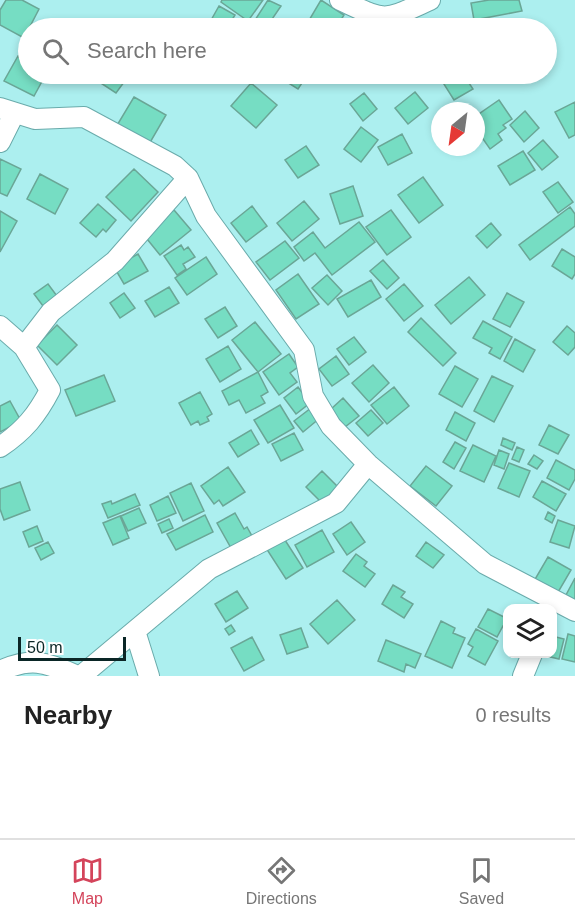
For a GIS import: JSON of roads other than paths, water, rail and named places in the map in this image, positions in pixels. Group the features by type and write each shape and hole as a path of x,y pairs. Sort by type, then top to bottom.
{"street":[{"path":"340,0 379,18"},
{"path":"390,18 429,0"},
{"path":"0,142 7,111 35,119 84,117 175,166 188,178 206,216 304,350 313,396 331,426 368,464 485,564 551,604"},
{"path":"24,347 51,312 115,261 188,178"},
{"path":"0,326 24,347 50,390 37,415 18,435 0,447"},
{"path":"0,671 28,661 45,663 80,676 209,569 336,502 368,464"},
{"path":"557,606 575,611"},
{"path":"135,631 149,676"},
{"path":"523,676 530,658"}]}
